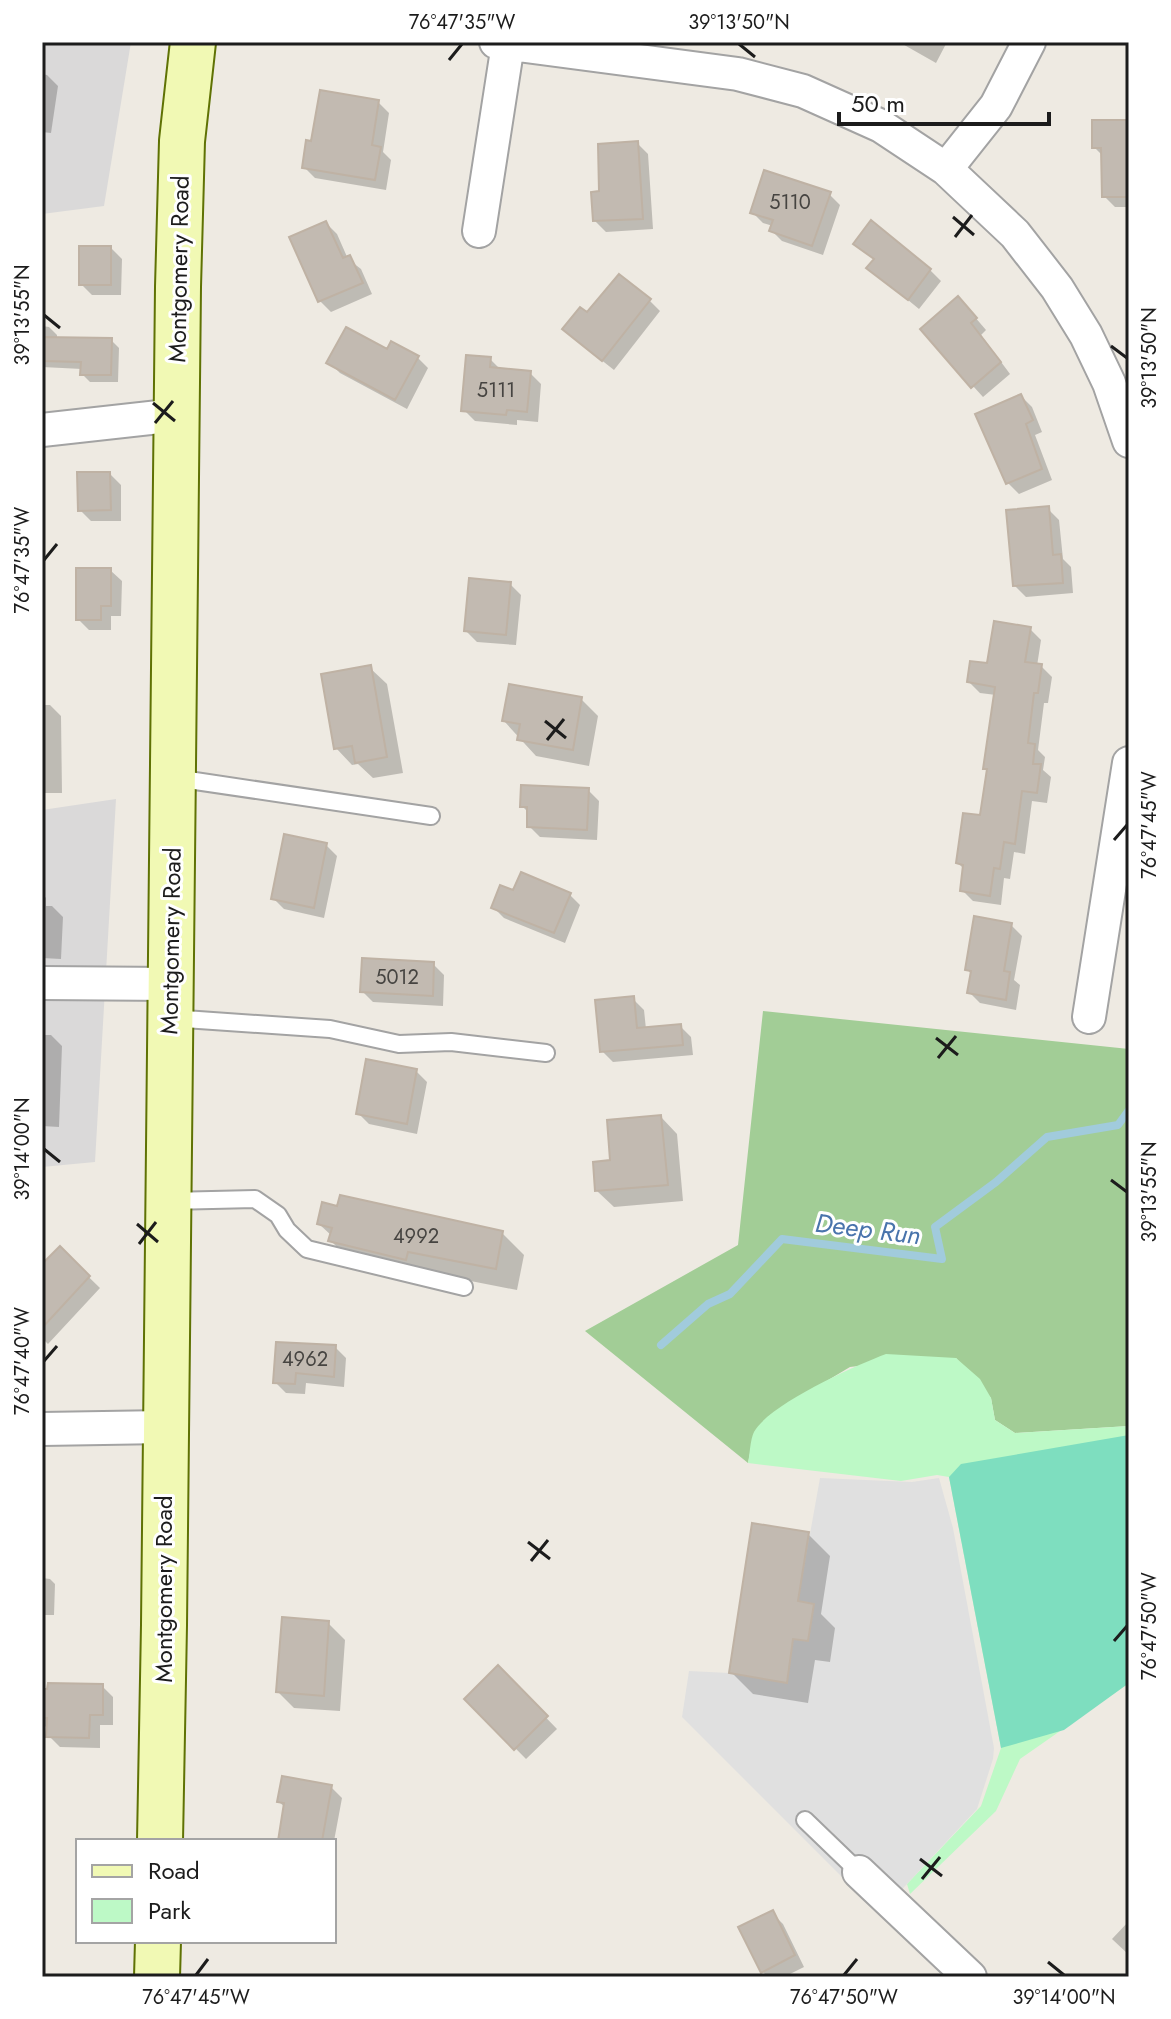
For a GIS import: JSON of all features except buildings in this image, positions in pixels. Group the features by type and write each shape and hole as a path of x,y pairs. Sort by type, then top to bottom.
{"main road":[{"name":"Montgomery Road","path":"160,1839 182,141 193,42"},
{"path":"157,1977 158,1943"}],"street":[{"path":"946,169 996,106 1029,42"},
{"path":"479,231 502,43 738,74 803,91 881,126 946,169 1015,234 1057,288 1086,335 1124,405 1129,441"},
{"path":"42,430 177,415"},
{"path":"1089,1017 1129,763"},
{"path":"42,983 171,1001"},
{"path":"42,1429 165,1427"},
{"path":"859,1872 970,1977"}],"lane":[{"path":"173,778 431,816"},
{"path":"171,1001 399,1044 451,1042 546,1053"},
{"path":"168,1201 255,1199 278,1215 287,1230 307,1249 464,1287"},
{"path":"805,1820 859,1872"}],"shaded area":[{"path":"42,42 131,42 104,206 42,214"},
{"path":"116,799 95,1162 42,1167 42,810"},
{"path":"820,1478 912,1482 939,1478 953,1528 994,1748 977,1809 879,1914 682,1717 689,1671 729,1673 787,1682 793,1639 808,1641 814,1605 798,1601"}],"green space":[{"path":"763,1011 1129,1049 1129,1426 1015,1433 995,1420 991,1398 956,1358 924,1358 850,1367 773,1413 754,1433 748,1463 585,1331 738,1245"},
{"path":"886,1354 956,1358 980,1379 991,1398 995,1420 1015,1433 1129,1426 1129,1683 1020,1759 996,1811 910,1894 907,1884 981,1806 1001,1748 949,1477 937,1475 901,1481 748,1463 754,1432 762,1421 794,1398"},
{"path":"1129,1435 1129,1683 1064,1730 1001,1748 949,1477 961,1464"}],"waterway":[{"name":"Deep Run","path":"661,1345 708,1304 730,1294 782,1239 942,1259 935,1227 996,1182 1047,1137 1118,1125 1129,1110"}]}
